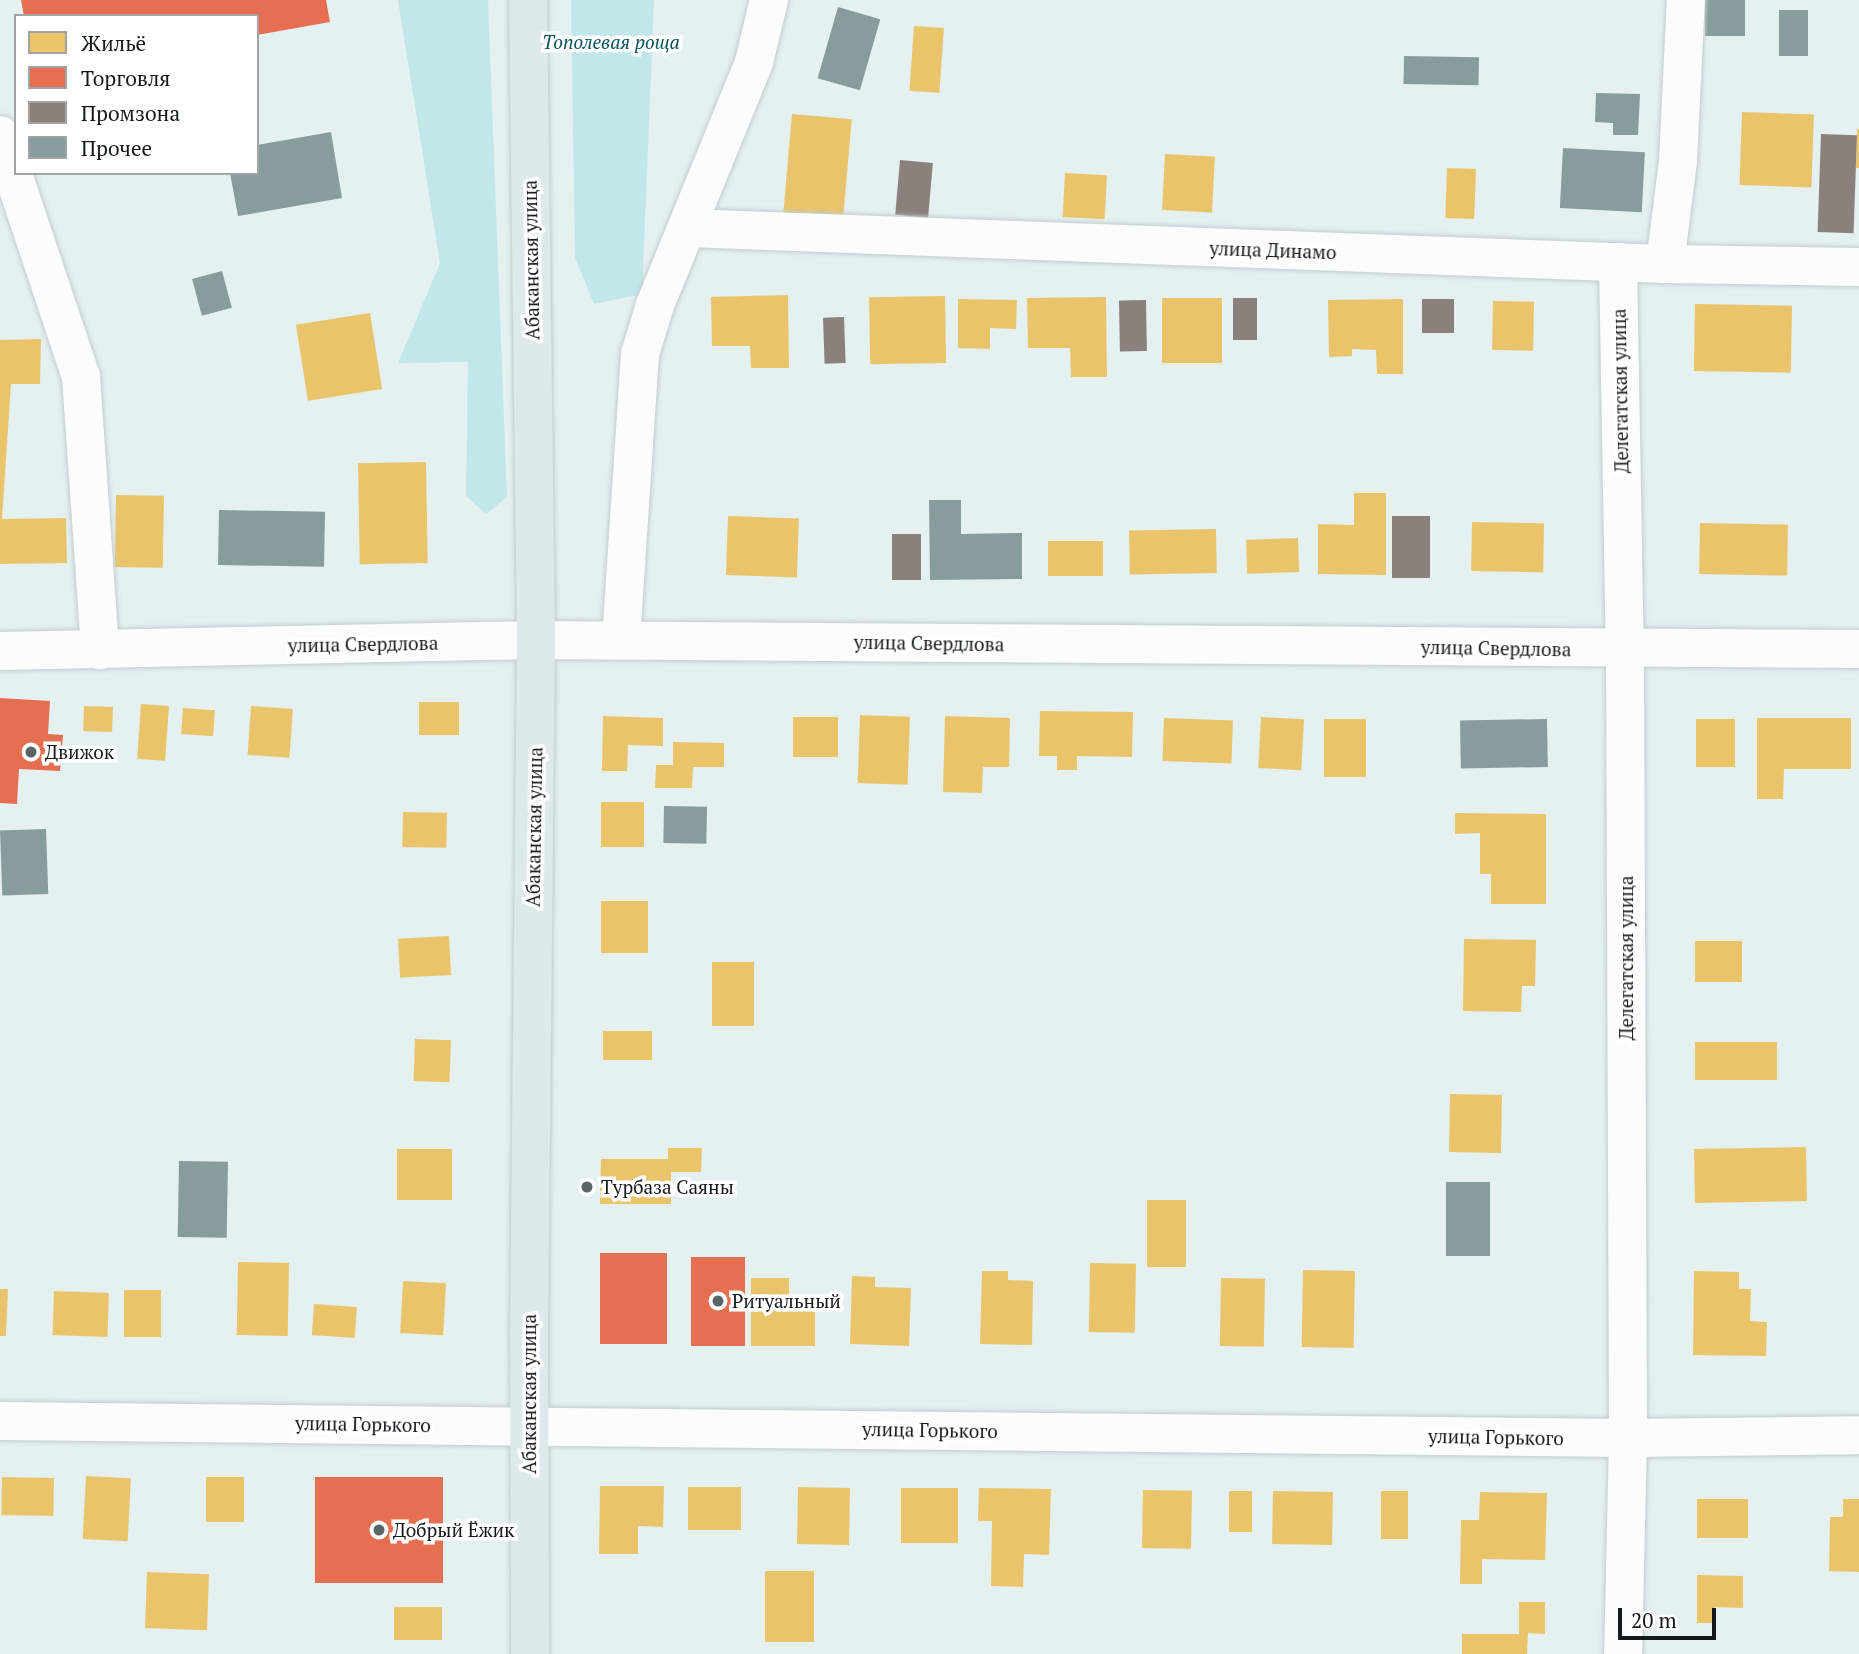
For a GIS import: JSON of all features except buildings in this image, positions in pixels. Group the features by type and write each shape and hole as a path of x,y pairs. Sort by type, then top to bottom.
{"main road":[{"name":"Абаканская улица","path":"528,0 536,640 530,1654"}],"street":[{"path":"621,640 640,354 655,305 754,62 769,0"},
{"path":"1665,264 1678,161 1686,0"},
{"path":"0,135 81,377 100,650"},
{"name":"улица Динамо","path":"687,228 1665,264 1859,267"},
{"name":"Делегатская улица","path":"1618,262 1625,650 1628,1438 1623,1654"},
{"name":"улица Свердлова","path":"0,652 536,640 1625,650 1859,649"},
{"name":"улица Горького","path":"0,1421 1628,1438 1859,1434"}],"green space":[{"path":"398,0 488,0 507,497 486,514 466,496 468,362 398,363 440,263"},
{"name":"Тополевая роща","path":"571,0 654,0 642,294 594,304 575,258"}],"place":[{"name":"Движок","path":"31,752"},
{"name":"Турбаза Саяны","path":"587,1187"},
{"name":"Ритуальный","path":"718,1301"},
{"name":"Добрый Ёжик","path":"379,1530"}]}
